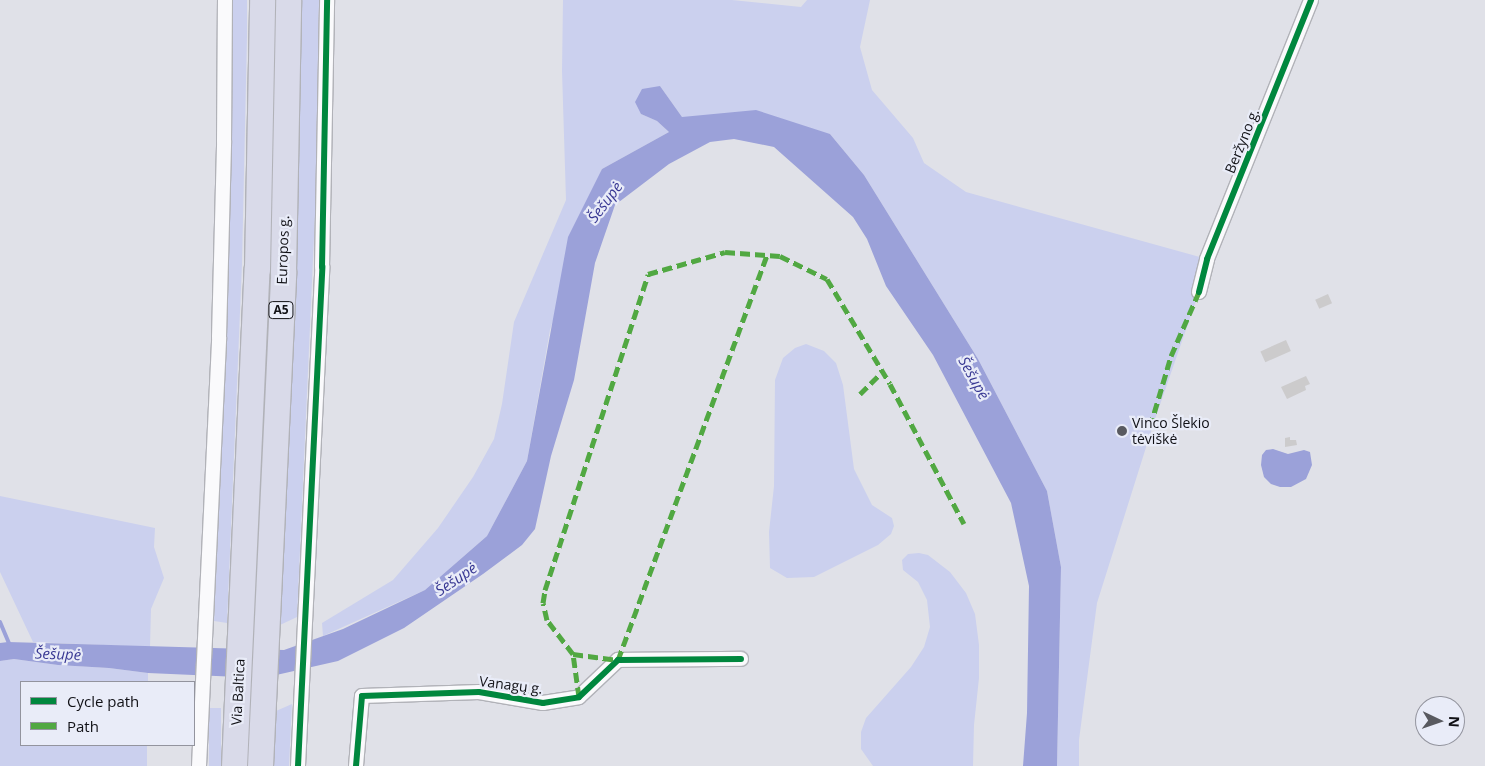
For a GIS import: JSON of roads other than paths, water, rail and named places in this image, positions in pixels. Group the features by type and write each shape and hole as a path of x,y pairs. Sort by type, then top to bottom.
{"highway":[{"name":"Europos g.","path":"241,617 257,269 262,0"},
{"name":"Europos g.","path":"267,620 283,272 288,0"},
{"name":"Via Baltica","path":"234,766 241,617"},
{"name":"Via Baltica","path":"260,766 267,620"}],"street":[{"path":"199,766 222,249 225,0"},
{"path":"298,766 322,267 327,0"},
{"name":"Beržyno g.","path":"1199,292 1207,260 1311,0"},
{"name":"Vanagų g.","path":"356,766 362,696 479,692 543,704 579,698 618,660 741,659"}],"water":[{"name":"Šešupė","path":"660,86 682,117 756,110 830,134 864,175 978,359 1047,491 1061,567 1057,766 1023,766 1027,713 1029,586 1011,503 933,355 886,286 867,239 853,217 774,147 734,139 710,142 669,164 615,205 595,263 574,380 551,456 535,529 522,545 483,574 404,628 338,661 263,678 148,673 14,659 0,661 0,643 8,642 284,650 343,629 425,590 487,536 527,461 568,237 602,169 669,132 657,121 641,114 635,102 642,89"},
{"path":"1273,449 1288,454 1304,450 1310,452 1312,465 1306,479 1291,487 1280,487 1271,484 1264,477 1261,465 1262,455 1266,450"}],"waterway":[{"path":"0,622 10,646"}],"place":[{"name":"Vinco Šlekio tėviškė","path":"1122,431"}]}
